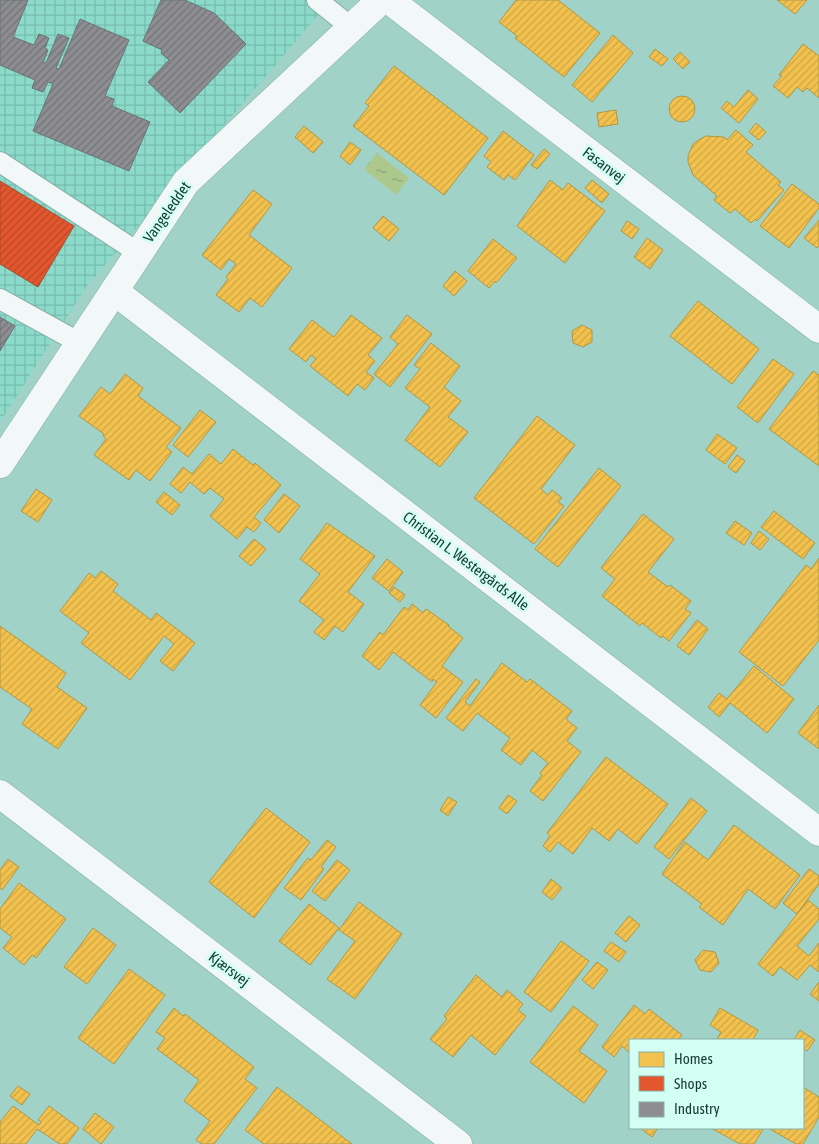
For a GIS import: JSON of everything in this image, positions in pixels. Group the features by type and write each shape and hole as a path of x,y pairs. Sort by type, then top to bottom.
{"street":[{"name":"Vangeleddet","path":"0,464 186,182 382,0"},
{"name":"Fasanvej","path":"389,0 819,329"},
{"name":"Christian L. Westergårds Alle","path":"114,291 819,832"},
{"name":"Kjærsvej","path":"0,794 458,1144"}],"lane":[{"path":"317,0 352,28"},
{"path":"0,162 139,252"},
{"path":"0,298 80,343"}],"shaded area":[{"path":"0,0 331,0 87,286 0,422"}],"water":[{"path":"377,153 409,178 396,195 364,169"}],"building: Homes":[{"path":"516,0 558,0 600,33 564,77 515,38 517,36 499,22"},
{"path":"777,0 807,0 795,14"},
{"path":"613,35 633,53 592,102 572,85"},
{"path":"803,44 819,56 819,98 807,88 803,92 797,87 788,98 773,86 782,76 779,75"},
{"path":"655,49 668,59 662,66 649,57"},
{"path":"680,52 690,62 683,69 673,59"},
{"path":"394,66 488,138 444,195 353,126 369,106 365,103"},
{"path":"748,90 758,99 739,123 721,108 727,101 734,107"},
{"path":"682,96 691,100 695,109 691,118 682,122 673,118 669,109 673,100"},
{"path":"616,110 618,124 599,127 597,113"},
{"path":"756,123 766,132 759,140 749,132"},
{"path":"304,126 323,142 313,153 295,137"},
{"path":"736,130 753,145 746,152 781,182 778,185 784,190 757,221 755,219 751,223 735,209 730,213 714,200 717,196 693,175 688,162 688,156 693,144 700,139 706,136 724,137 727,140"},
{"path":"503,131 534,155 515,180 508,175 504,180 487,167 491,162 484,156"},
{"path":"350,142 361,150 350,165 340,156"},
{"path":"544,149 550,154 537,169 531,165"},
{"path":"550,180 563,190 568,183 605,211 565,263 517,226"},
{"path":"592,180 609,194 602,203 585,188"},
{"path":"792,184 819,204 819,208 789,248 760,226"},
{"path":"253,190 272,204 249,235 292,268 262,307 250,298 239,312 216,295 236,264 229,259 221,270 202,255"},
{"path":"383,216 399,229 389,241 373,228"},
{"path":"819,220 819,246 817,248 804,238"},
{"path":"627,221 639,229 632,239 621,231"},
{"path":"647,238 663,250 650,269 634,257"},
{"path":"493,239 517,258 496,283 495,281 489,288 468,271"},
{"path":"455,271 467,281 454,296 443,286"},
{"path":"698,301 759,349 732,384 670,336"},
{"path":"351,315 382,338 368,355 375,361 366,372 374,378 365,390 357,384 348,396 310,366 316,359 311,355 306,362 289,349 312,320 334,337"},
{"path":"407,315 432,334 390,387 374,374 398,344 390,337"},
{"path":"582,325 592,330 592,342 583,347 573,343 572,331"},
{"path":"431,343 460,366 444,387 461,401 448,417 468,432 440,467 405,440 430,407 405,388 420,369 414,365"},
{"path":"773,359 794,374 758,423 737,407"},
{"path":"813,371 819,375 819,466 769,429"},
{"path":"125,374 143,388 138,396 181,428 166,447 172,452 150,481 136,470 129,480 94,455 106,439 103,436 104,434 79,416 101,387 110,394"},
{"path":"200,410 216,422 188,457 173,445"},
{"path":"537,416 575,445 541,489 548,495 552,490 562,498 558,502 564,506 534,544 474,498"},
{"path":"717,434 737,448 725,464 706,450"},
{"path":"233,449 253,465 255,463 281,485 254,517 261,523 254,532 247,527 237,539 210,516 224,499 210,488 204,494 190,482 181,493 170,484 183,467 192,474 209,454 221,464"},
{"path":"737,455 745,461 736,473 728,467"},
{"path":"599,468 621,486 558,567 535,549"},
{"path":"36,489 52,500 38,522 21,511"},
{"path":"164,492 180,505 172,515 156,502"},
{"path":"284,494 300,506 279,533 264,520"},
{"path":"774,511 815,543 803,559 761,527"},
{"path":"643,514 674,539 648,572 668,587 670,585 691,601 685,609 691,613 669,641 663,636 661,638 642,623 640,626 602,596 615,579 601,568"},
{"path":"735,521 752,533 744,545 726,533"},
{"path":"327,523 375,556 348,592 364,604 343,632 335,626 324,640 314,632 324,620 299,601 320,574 300,559"},
{"path":"759,531 769,539 760,550 751,543"},
{"path":"254,539 266,549 251,566 239,556"},
{"path":"819,558 819,640 783,686 739,652 806,565 811,569"},
{"path":"387,559 403,572 389,591 372,578"},
{"path":"101,571 118,584 113,591 151,620 156,613 195,643 173,671 160,661 174,644 164,636 130,680 81,643 89,633 60,611 89,573 95,578"},
{"path":"394,587 405,595 400,602 389,593"},
{"path":"412,604 423,613 426,609 449,625 463,638 442,666 463,682 436,718 420,705 437,682 433,679 432,682 393,652 379,670 362,656 380,632 383,635 404,607 408,610"},
{"path":"697,620 708,629 689,655 677,646"},
{"path":"0,626 66,673 57,687 87,708 58,749 22,724 32,709 0,687"},
{"path":"502,663 527,682 530,679 572,711 566,719 577,728 567,741 581,752 543,801 530,791 548,763 532,750 521,765 501,750 510,738 477,713 463,731 446,718 476,679 480,682 465,702 470,706"},
{"path":"754,666 794,699 767,733 730,703 719,717 708,707 719,693 727,699"},
{"path":"819,705 819,749 798,733"},
{"path":"606,757 668,804 637,844 618,829 609,841 592,828 573,854 558,842 550,852 543,846 550,836 547,833"},
{"path":"508,795 517,801 507,814 499,808"},
{"path":"448,797 457,802 448,816 440,810"},
{"path":"691,798 707,811 669,859 654,847"},
{"path":"266,808 310,842 254,918 209,882"},
{"path":"734,825 800,875 775,909 748,889 723,925 699,907 702,904 662,874 685,842 708,860"},
{"path":"327,840 336,847 321,867 324,869 301,900 284,888 308,858 311,860"},
{"path":"8,859 19,867 2,890 0,888 0,870"},
{"path":"337,860 350,870 325,901 312,891"},
{"path":"809,869 819,876 819,884 797,914 783,903"},
{"path":"551,879 562,888 552,900 542,892"},
{"path":"19,883 66,919 36,958 32,955 24,965 3,948 12,937 0,928 0,909"},
{"path":"808,900 819,909 819,919 797,946 809,956 819,943 819,972 810,965 797,980 780,967 773,976 758,964"},
{"path":"359,902 402,934 355,999 327,979 355,941 339,930"},
{"path":"309,904 339,928 310,965 279,941"},
{"path":"629,916 640,925 626,942 615,933"},
{"path":"93,928 116,945 87,984 64,967"},
{"path":"561,941 589,961 551,1012 524,992"},
{"path":"611,942 626,952 619,962 604,951"},
{"path":"703,950 715,952 719,963 711,972 700,970 695,960"},
{"path":"597,962 608,970 593,989 582,980"},
{"path":"129,969 165,995 114,1064 78,1038"},
{"path":"476,975 502,997 507,990 523,1004 518,1010 526,1016 495,1055 471,1035 453,1057 430,1039 447,1019 444,1016"},
{"path":"819,982 819,1001 810,994"},
{"path":"634,1005 645,1014 649,1009 682,1035 679,1039 629,1039 629,1052 622,1046 614,1057 602,1047"},
{"path":"573,1006 598,1025 579,1051 607,1071 584,1103 530,1062"},
{"path":"174,1008 183,1016 185,1014 254,1067 245,1079 257,1088 214,1144 202,1144 196,1140 210,1121 184,1101 199,1080 157,1049 165,1038 156,1032"},
{"path":"720,1008 758,1030 754,1039 717,1039 721,1032 710,1025"},
{"path":"800,1030 815,1040 807,1051 804,1049 804,1039 795,1039"},
{"path":"18,1086 30,1094 22,1105 10,1096"},
{"path":"277,1087 352,1144 264,1144 245,1130"},
{"path":"804,1088 819,1097 819,1117 803,1144 796,1144 770,1129 804,1129"},
{"path":"13,1106 39,1125 41,1122 38,1120 49,1106 79,1128 67,1144 60,1144 37,1129 26,1144 0,1144 0,1122"},
{"path":"95,1113 114,1127 101,1144 83,1129"},
{"path":"641,1129 657,1129 652,1137"},
{"path":"713,1129 763,1129 754,1144 740,1144"}],"building: Shops":[{"path":"0,181 74,226 38,287 0,264"}],"building: Industry":[{"path":"0,0 28,0 13,37 34,45 39,34 49,38 45,48 48,50 43,62 46,63 58,34 69,38 56,68 59,69 80,19 129,40 105,96 114,99 112,106 150,122 129,171 33,131 53,84 48,82 43,92 32,88 35,80 0,65"},
{"path":"161,0 185,0 214,13 246,44 180,113 148,82 169,60 161,53 162,50 143,41"},
{"path":"0,317 15,326 0,351"}]}
